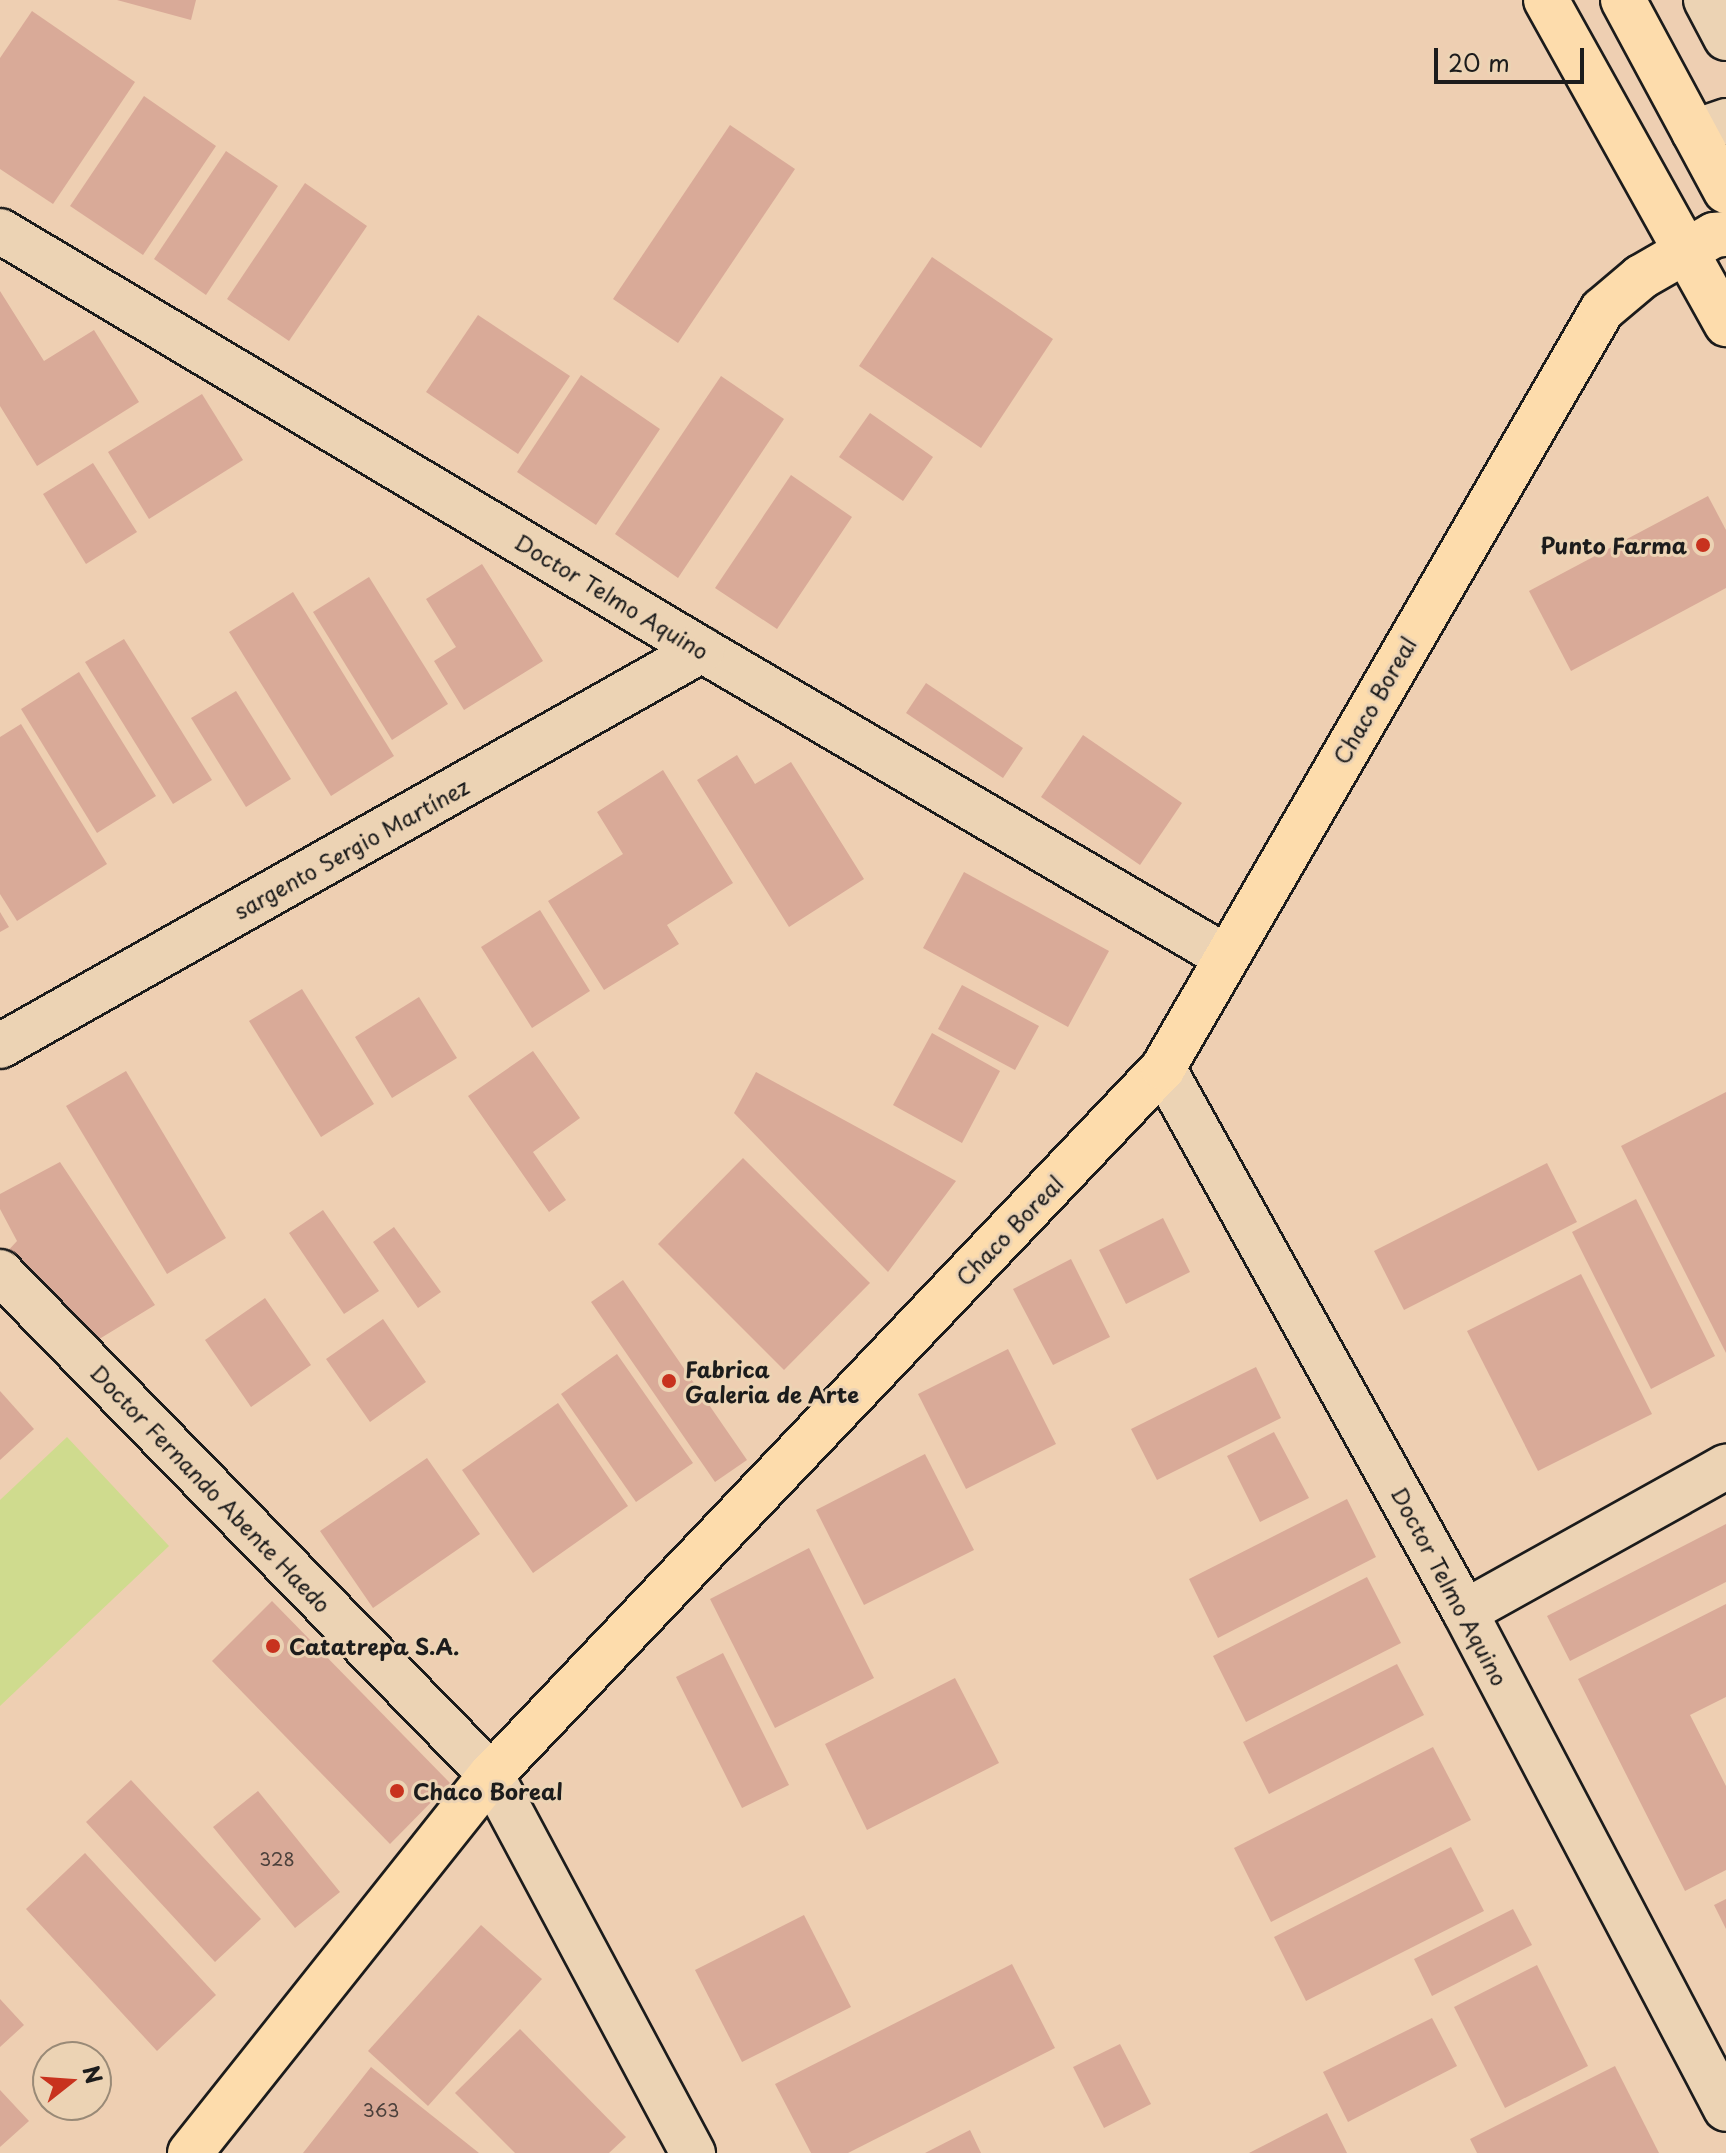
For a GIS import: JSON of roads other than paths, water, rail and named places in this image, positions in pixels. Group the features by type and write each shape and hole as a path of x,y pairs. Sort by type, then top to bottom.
{"main road":[{"path":"1546,0 1709,240 1726,324"},
{"path":"1623,0 1710,126 1726,191"},
{"name":"Chaco Boreal","path":"190,2153 491,1775 1163,1068 1602,310 1641,277 1709,240"}],"street":[{"path":"1706,0 1726,38"},
{"name":"Doctor Telmo Aquino","path":"0,231 702,650 1226,957"},
{"name":"sargento Sergio Martínez","path":"0,1046 702,650"},
{"name":"Doctor Telmo Aquino","path":"1163,1068 1465,1612 1726,2109"},
{"name":"Doctor Fernando Abente Haedo","path":"0,1272 491,1775 693,2153"},
{"path":"1465,1612 1726,1467"}],"place":[{"name":"Punto Farma","path":"1703,545"},
{"name":"Fabrica Galeria de Arte","path":"669,1381"},
{"name":"Catatrepa S.A.","path":"273,1646"},
{"name":"Chaco Boreal","path":"397,1791"}]}
